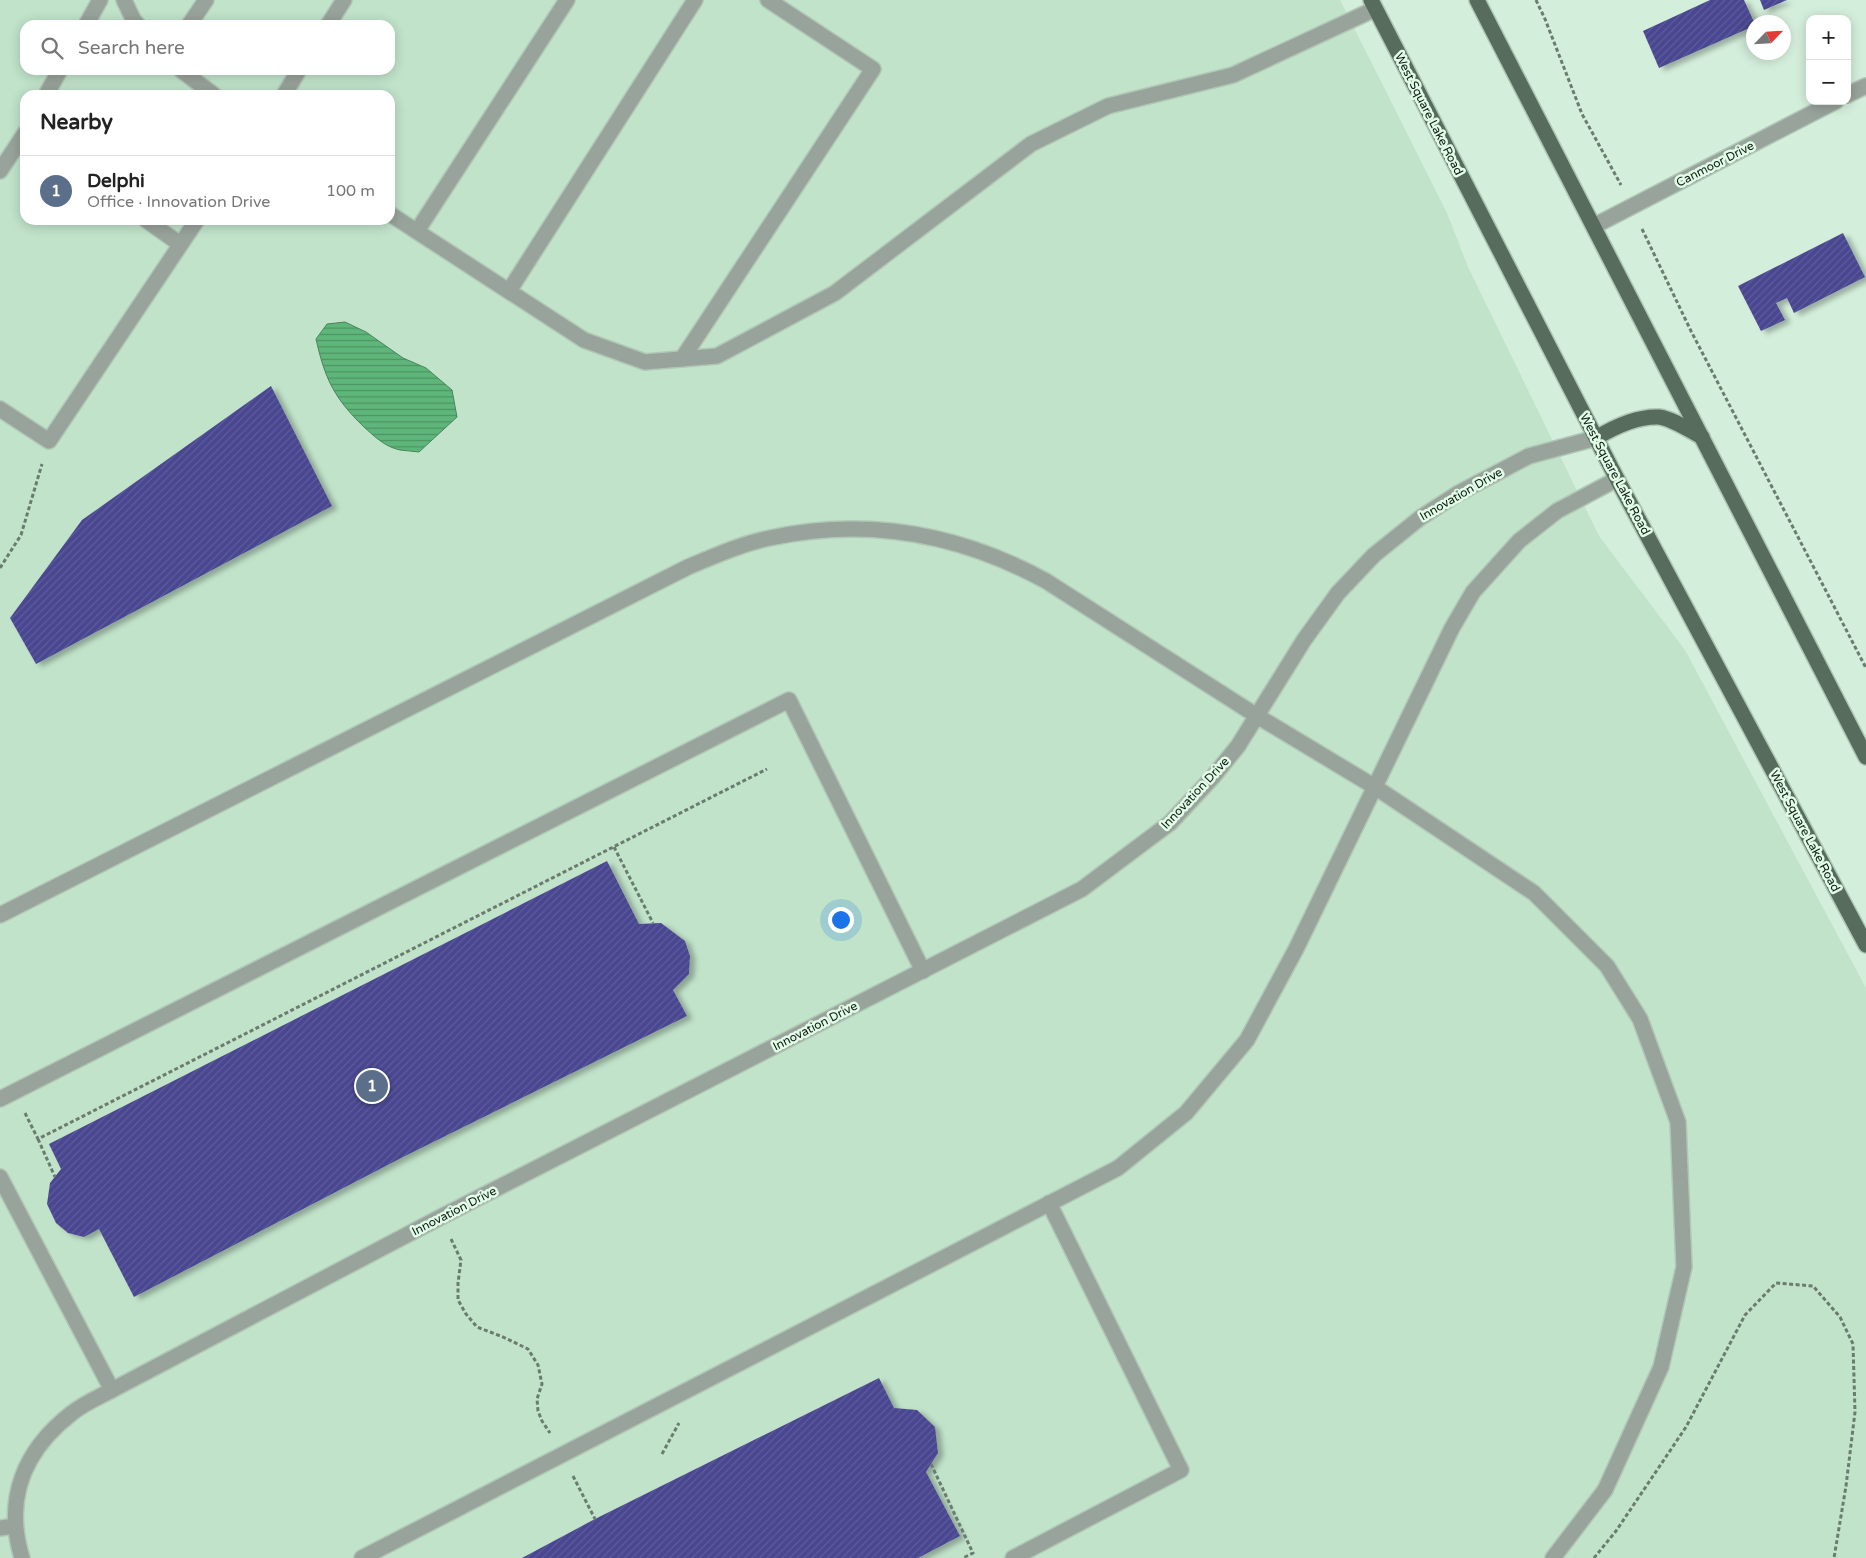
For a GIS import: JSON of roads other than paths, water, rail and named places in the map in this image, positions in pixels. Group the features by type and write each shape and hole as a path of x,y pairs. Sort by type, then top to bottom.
{"main road":[{"path":"1477,0 1866,758"},
{"name":"West Square Lake Road","path":"1373,4 1617,479 1866,944"},
{"path":"1596,438 1612,428 1626,423 1643,418 1660,417 1702,436"}],"street":[{"path":"89,20 100,0"},
{"path":"124,0 134,20"},
{"path":"192,20 206,0"},
{"path":"331,20 344,0"},
{"path":"417,231 567,0"},
{"path":"509,291 695,0"},
{"path":"682,359 873,69 768,0"},
{"path":"395,217 584,340 645,362 717,356 835,293 1031,144 1108,106 1233,75 1373,4"},
{"path":"49,90 57,75"},
{"path":"188,75 207,90"},
{"path":"287,90 296,75"},
{"path":"1851,93 1866,86"},
{"name":"Canmoor Drive","path":"1594,226 1828,105"},
{"path":"0,171 20,142"},
{"path":"153,225 180,244"},
{"path":"0,409 49,441 193,225"},
{"name":"Innovation Drive","path":"22,1558 8,1527 27,1463 46,1435 73,1412 439,1218 1082,889 1170,823 1212,778 1238,746 1304,640 1332,601 1374,554 1420,518 1457,494 1520,460 1596,438"},
{"path":"362,1558 1118,1168 1186,1113 1247,1040 1296,949 1452,628 1472,592 1491,569 1519,541 1557,511 1617,479"},
{"path":"0,914 688,567 728,550 770,538 821,530 864,529 934,537 976,548 1021,567 1046,581 1257,716 1375,787 1534,893 1607,966 1640,1018 1678,1122 1684,1268 1660,1367 1605,1490 1553,1558"},
{"path":"0,1098 789,700 923,971"},
{"path":"0,1177 112,1390"},
{"path":"1013,1558 1181,1470 1049,1203"}],"place":[{"name":"Delphi","path":"372,1086"}]}
